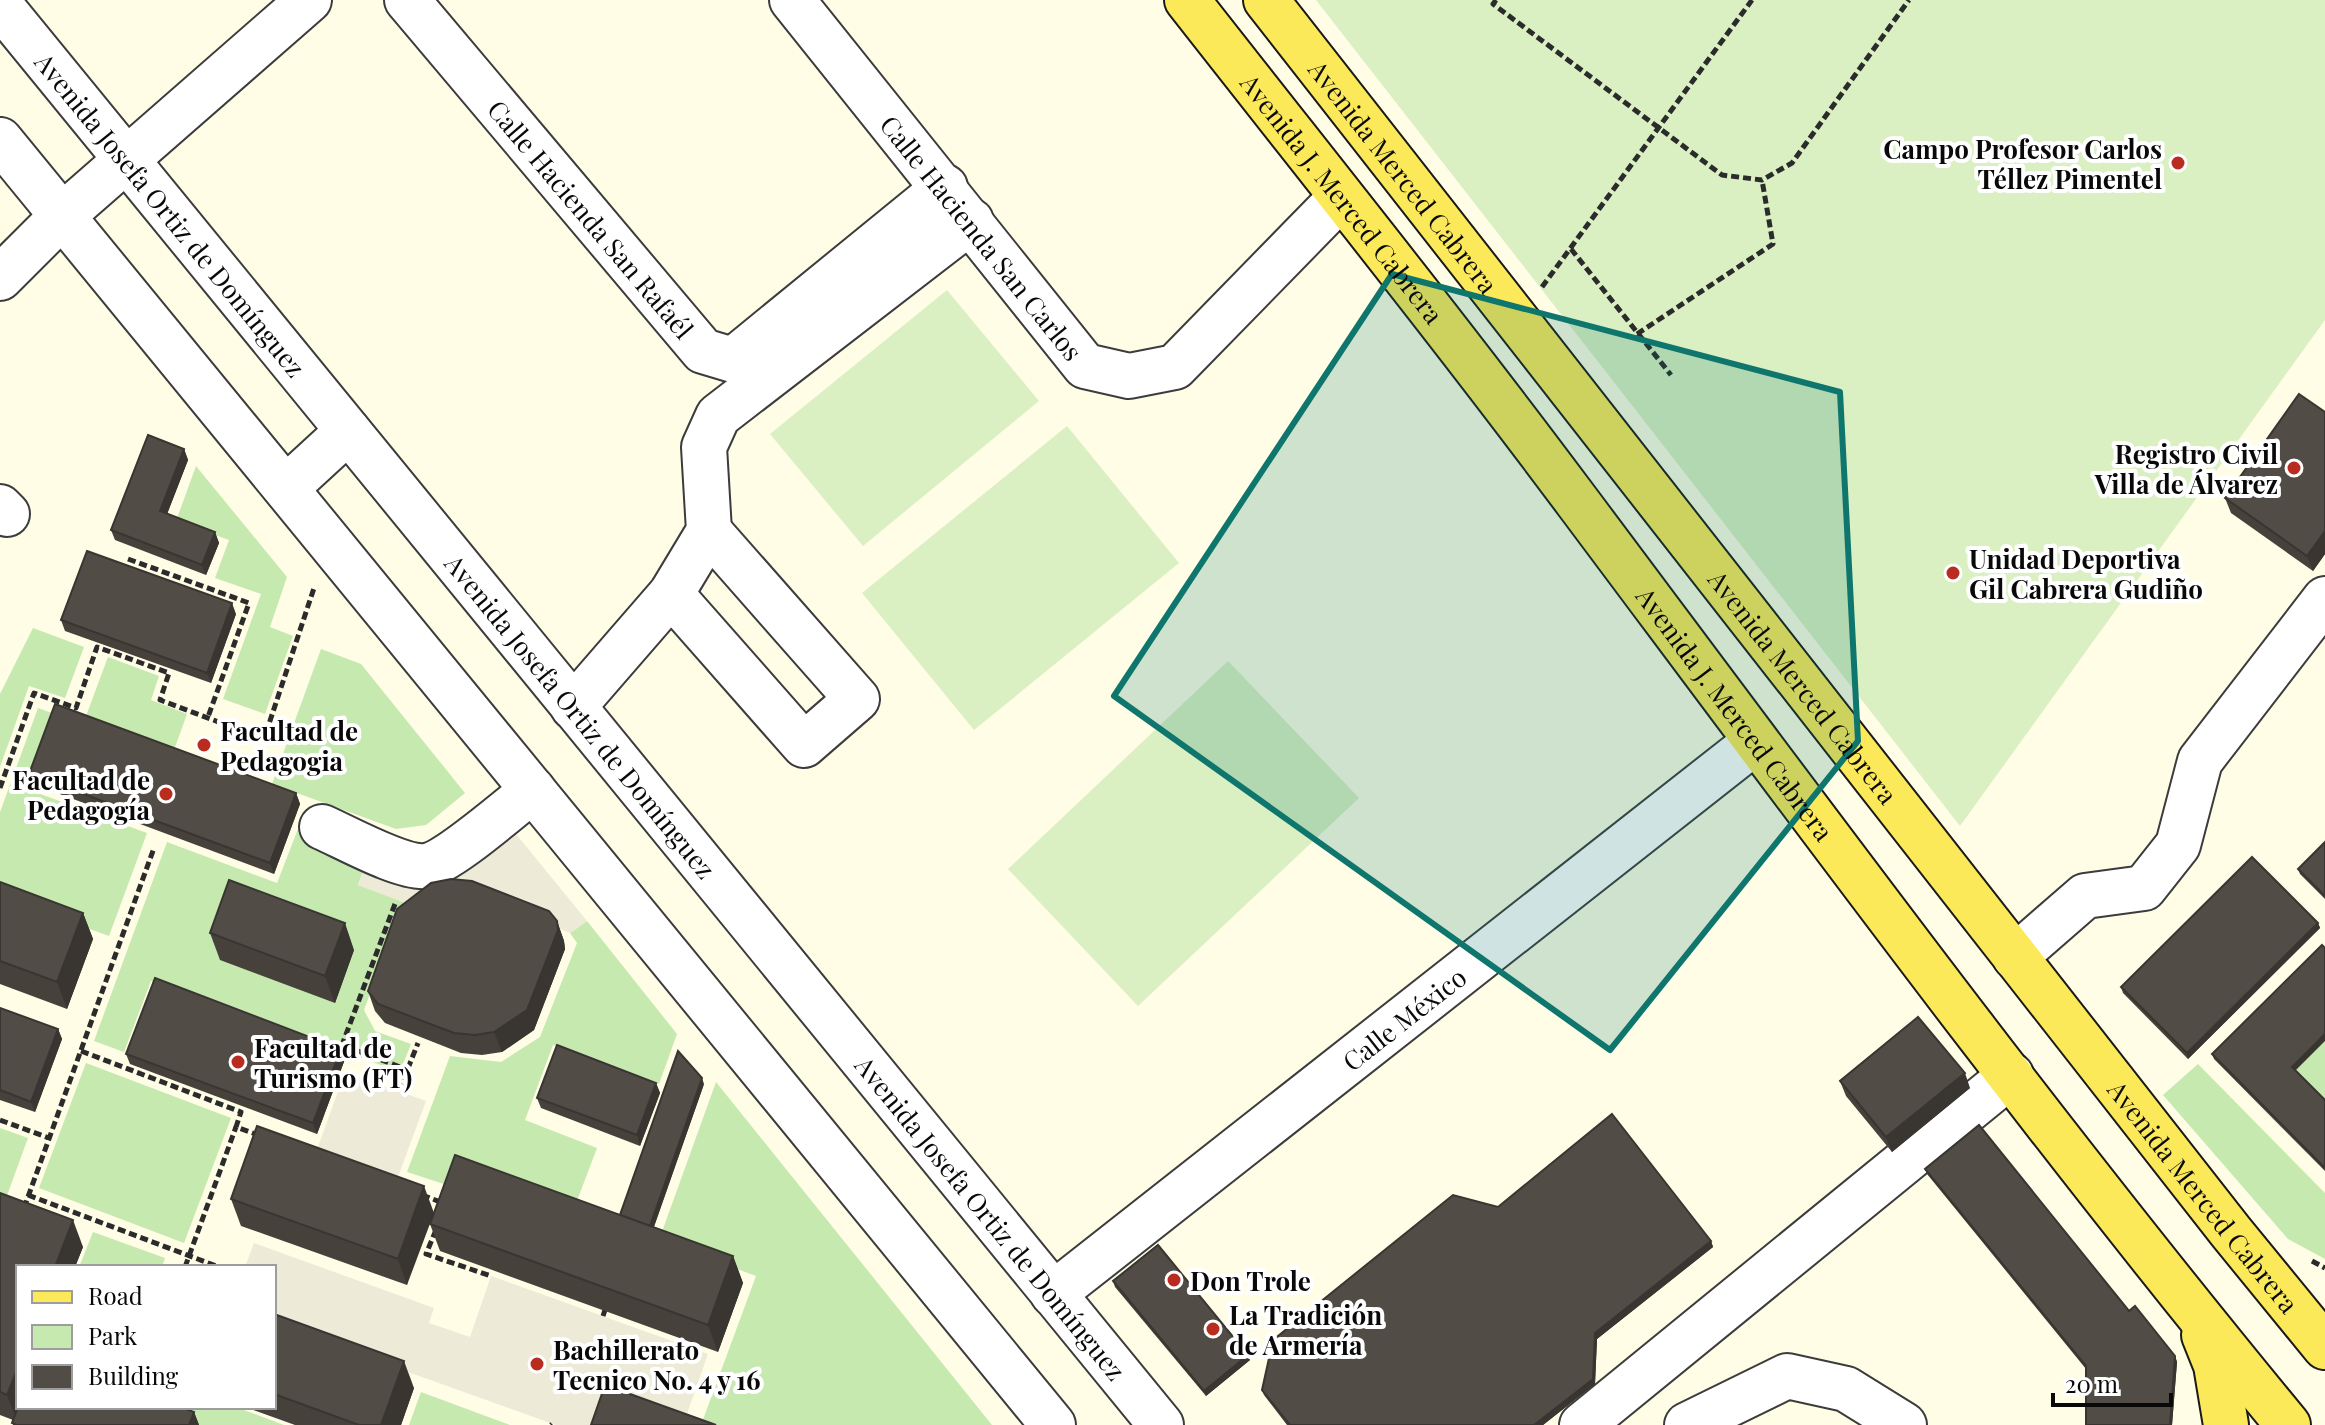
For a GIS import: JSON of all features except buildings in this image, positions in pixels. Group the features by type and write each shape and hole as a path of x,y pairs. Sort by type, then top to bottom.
{"main road":[{"name":"Avenida J. Merced Cabrera","path":"1187,0 1576,501 1755,742 2011,1075 2196,1314 2288,1425"},
{"name":"Avenida Merced Cabrera","path":"1275,11 2266,1277 2325,1347"},
{"path":"1576,501 1629,464"},
{"path":"2266,1277 2307,1295 2325,1298"},
{"path":"2196,1314 2216,1365 2226,1425"}],"street":[{"path":"0,278 62,216 309,0"},
{"name":"Calle Hacienda San Rafaél","path":"407,0 703,351 733,360 945,187"},
{"name":"Calle Hacienda San Carlos","path":"792,0 945,187 1085,366 1129,376 1175,367 1341,197"},
{"name":"Avenida Josefa Ortiz de Domínguez","path":"0,5 1161,1425"},
{"path":"0,140 1053,1425"},
{"path":"573,707 671,594 709,531 704,447 718,416 971,221"},
{"path":"286,488 348,431"},
{"path":"671,594 804,745 857,699 709,531"},
{"path":"2015,957 2085,896 2144,888 2178,845 2200,761 2325,599"},
{"name":"Calle México","path":"1053,1294 1755,742"},
{"path":"322,827 404,862 427,866 450,854 533,790"},
{"path":"1582,1425 2011,1075"},
{"path":"1689,1425 1787,1376 1846,1389 1904,1425"}],"path":[{"path":"1496,0 1493,4 1659,131 1722,175 1762,180 1792,163 1909,0"},
{"path":"1534,299 1752,0"},
{"path":"1637,334 1773,244 1762,180"},
{"path":"1571,249 1671,375"},
{"path":"0,788 34,693 76,708 97,647 169,673 160,700 264,739 329,542"},
{"path":"128,559 249,603 208,718"},
{"path":"19,1221 154,848"},
{"path":"396,899 342,1045 408,1070"},
{"path":"399,1091 418,1043"},
{"path":"81,1051 241,1112 186,1265"},
{"path":"0,1120 49,1138"},
{"path":"236,1127 275,1141"},
{"path":"408,1190 445,1204 426,1254 491,1276"},
{"path":"28,1195 214,1265"},
{"path":"603,1316 608,1302"}],"highlighted area":[{"path":"1392,274 1840,392 1858,741 1610,1050 1114,696"}],"green space":[{"name":"Unidad Deportiva Gil Cabrera Gudiño","path":"1316,0 2325,0 2325,320 1960,826"},
{"path":"947,290 1039,401 863,546 770,434"},
{"path":"1067,426 1179,563 974,730 862,593"},
{"path":"196,466 287,577 270,627 293,636 265,714 223,699 261,594 215,578 229,540 176,521"},
{"path":"33,628 84,647 65,698 29,686 0,767 0,694"},
{"path":"321,649 361,664 465,793 426,825 396,829 272,784"},
{"path":"108,657 159,676 151,700 187,714 174,750 86,716"},
{"path":"1228,661 1359,798 1138,1006 1008,869"},
{"path":"38,708 52,713 24,788 147,833 109,936 0,897 0,812"},
{"path":"298,829 369,855 358,885 404,902 364,1010 375,1031 411,1044 400,1072 151,981 124,1052 94,1041 167,842 277,883"},
{"path":"587,921 677,1034 659,1084 553,1045 525,1120 597,1148 572,1214 450,1186 407,1172 450,1056 501,1062 540,1037 577,943 570,933"},
{"path":"2325,1041 2325,1103 2294,1072"},
{"path":"86,1063 231,1118 184,1243 39,1188"},
{"path":"2198,1064 2325,1193 2325,1259 2288,1239 2163,1095"},
{"path":"716,1082 992,1425 701,1425 756,1276 659,1240"},
{"path":"0,1128 28,1138 2,1209 0,1208"},
{"path":"93,1232 165,1258 163,1265 80,1265"},
{"path":"421,1392 510,1425 409,1425"},
{"path":"167,1409 241,1409 284,1425 194,1425"}],"shaded area":[{"path":"512,829 587,921 570,933 477,896 421,909 358,885 364,867"},
{"path":"345,1072 426,1101 395,1185 315,1155"},
{"path":"254,1243 434,1308 429,1323 470,1337 491,1276 708,1354 683,1425 556,1425 276,1325 276,1265 246,1265"}],"place":[{"name":"Campo Profesor Carlos Téllez Pimentel","path":"2178,163"},
{"name":"Registro Civil Villa de Álvarez","path":"2294,468"},
{"name":"Unidad Deportiva Gil Cabrera Gudiño","path":"1953,573"},
{"name":"Facultad de Pedagogia","path":"204,745"},
{"name":"Facultad de Pedagogía","path":"166,794"},
{"name":"Facultad de Turismo (FT)","path":"238,1062"},
{"name":"Don Trole","path":"1174,1280"},
{"name":"La Tradición de Armería","path":"1213,1329"},
{"name":"Bachillerato Tecnico No. 4 y 16","path":"537,1364"}]}
